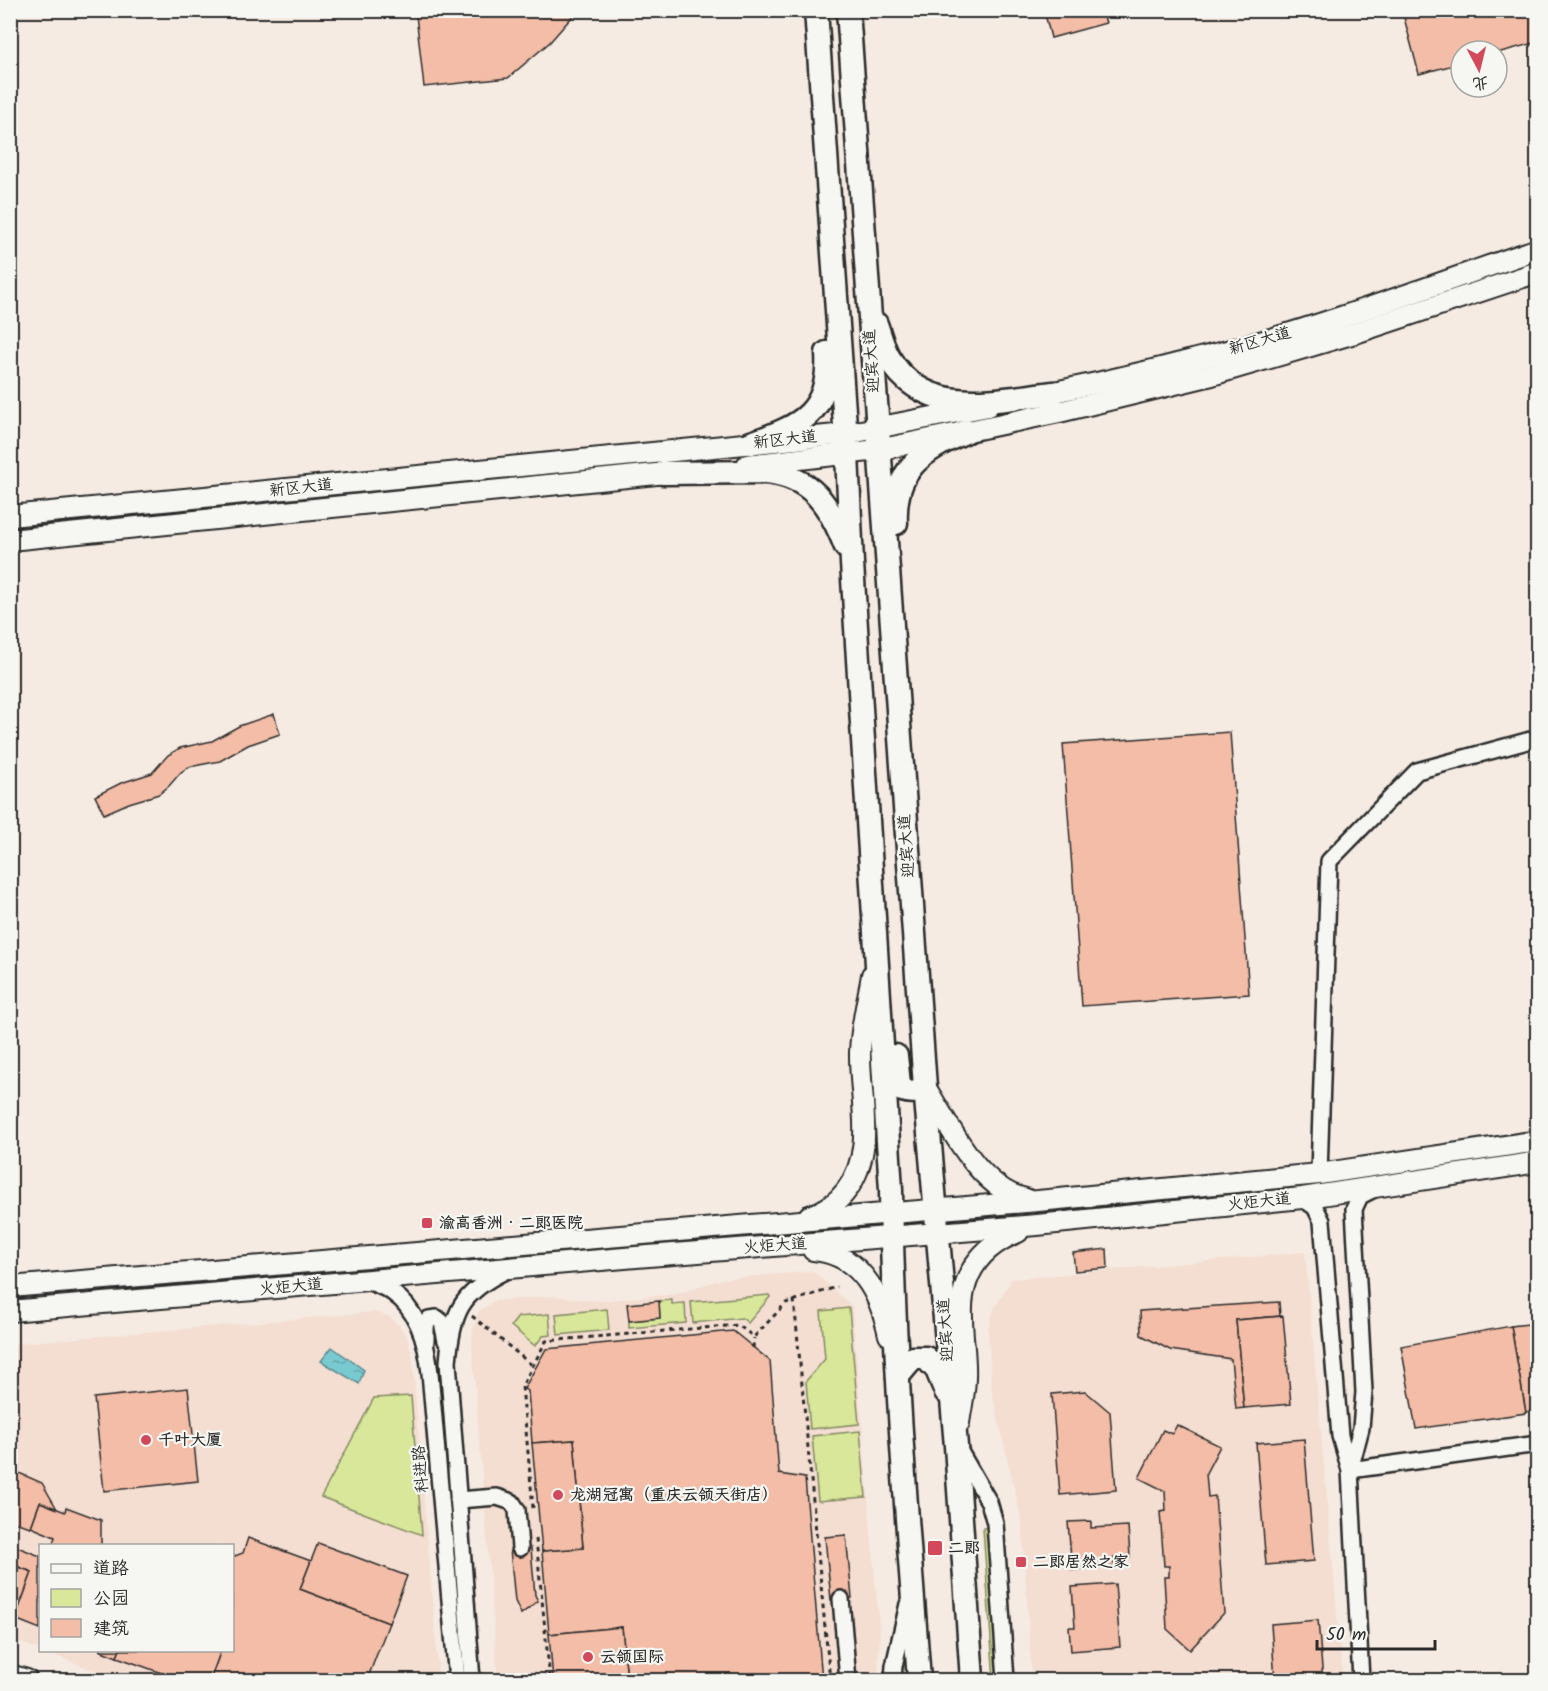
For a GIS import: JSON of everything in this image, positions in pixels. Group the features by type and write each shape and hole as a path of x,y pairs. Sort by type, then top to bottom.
{"highway":[{"name":"迎宾大道","path":"816,10 846,444 892,1212 898,1376 919,1680"},
{"name":"迎宾大道","path":"848,10 867,302 925,1087 956,1446 972,1680"},
{"path":"751,443 778,434 802,421 816,406 825,390 828,370 820,223 828,169"},
{"path":"867,302 889,357 902,376 923,392 961,401 1053,393"},
{"path":"889,598 898,560 895,504 899,487 909,470 925,452 967,431"},
{"path":"663,473 765,472 780,473 793,478 817,495 829,510 852,563"},
{"path":"876,951 892,1026 899,1084 902,1090 910,1093 925,1087"},
{"path":"898,1376 913,1358 926,1358 937,1370 952,1407"}],"main road":[{"name":"新区大道","path":"877,440 1053,393 1275,338 1538,249"},
{"name":"新区大道","path":"10,540 663,473 846,444 967,431 1059,412 1269,359 1538,272"},
{"name":"新区大道","path":"10,516 751,443 846,444"},
{"path":"783,1223 814,1215 832,1204 849,1186 861,1161 864,1136 860,1052 876,951"},
{"path":"925,1087 972,1160 983,1173 996,1186 1010,1194 1038,1201"},
{"name":"火炬大道","path":"10,1287 1038,1201 1319,1174 1538,1141"},
{"name":"火炬大道","path":"10,1311 772,1246 1037,1226 1302,1198 1538,1162"},
{"path":"956,1446 966,1376 962,1315 965,1285 977,1261 993,1244 1004,1237 1037,1226"},
{"path":"772,1246 821,1250 838,1255 859,1271 873,1289 883,1309 898,1376"}],"street":[{"path":"1319,1174 1329,861 1417,771 1538,738"},
{"path":"1350,1470 1361,1428 1364,1392 1354,1209 1360,1196 1380,1186"},
{"path":"1302,1198 1316,1207 1322,1221 1340,1436 1350,1470 1361,1680"},
{"path":"448,1362 453,1325 465,1299 485,1281 510,1268"},
{"name":"科进路","path":"367,1281 400,1298 419,1326 426,1347 457,1680"},
{"path":"426,1347 427,1323 432,1318 440,1319 445,1330 448,1362 472,1680"},
{"path":"1350,1470 1538,1444"},
{"path":"956,1446 993,1512 1006,1680"},
{"path":"458,1500 496,1497 512,1502 517,1510 520,1548"},
{"path":"893,1680 912,1584"},
{"path":"841,1599 848,1680"}],"path":[{"path":"753,1348 754,1337 786,1303 837,1287"},
{"path":"794,1299 830,1680"},
{"path":"470,1315 533,1366"},
{"path":"534,1515 522,1386 546,1341 738,1325 754,1337"},
{"path":"536,1539 549,1680"}],"shaded area":[{"path":"1305,1252 1343,1680 1032,1680 1022,1521 992,1392 988,1329 994,1309 1012,1279"},
{"path":"813,1271 852,1306 880,1637 879,1680 498,1680 472,1345 473,1330 479,1311 494,1301 551,1296 598,1301 676,1294 723,1279"},
{"path":"374,1312 388,1316 399,1325 407,1337 412,1355 439,1680 120,1680 45,1652 234,1652 234,1544 39,1544 39,1650 11,1639 10,1344"}],"green space":[{"path":"769,1295 770,1297 748,1323 742,1318 693,1323 691,1302"},
{"path":"672,1300 672,1304 685,1303 686,1323 629,1328 629,1321 660,1318 659,1301"},
{"path":"849,1308 859,1424 810,1429 806,1381 825,1359 821,1311"},
{"path":"607,1309 609,1330 558,1335 556,1314"},
{"path":"549,1314 551,1335 543,1336 535,1346 511,1326 518,1317"},
{"path":"411,1396 422,1535 321,1497 374,1398"},
{"path":"860,1431 866,1497 818,1501 812,1436"},
{"path":"988,1527 1000,1680 994,1680 983,1528"}],"water":[{"path":"332,1347 364,1370 359,1384 321,1361"}],"building":[{"path":"422,10 578,10 550,42 508,78 424,87 416,15 422,15"},
{"path":"1044,10 1102,10 1106,23 1051,38"},
{"path":"1402,10 1538,10 1538,42 1509,50 1509,39 1449,39 1449,66 1419,74"},
{"path":"274,714 280,734 248,745 220,761 189,767 159,794 104,814 95,796 121,783 152,773 168,755 180,748 212,741 239,726"},
{"path":"1230,732 1249,994 1082,1006 1063,744"},
{"path":"1107,1249 1108,1268 1075,1271 1073,1253"},
{"path":"659,1301 660,1318 629,1321 627,1304"},
{"path":"1279,1302 1280,1316 1236,1320 1244,1408 1236,1409 1231,1359 1170,1350 1141,1335 1140,1311"},
{"path":"1283,1316 1291,1404 1244,1408 1236,1320"},
{"path":"1538,1323 1538,1405 1526,1413 1511,1326"},
{"path":"1511,1326 1526,1413 1416,1429 1401,1346"},
{"path":"733,1331 770,1361 779,1474 805,1478 822,1680 627,1680 622,1627 549,1634 542,1551 583,1548 574,1440 532,1443 528,1391 524,1389 546,1349"},
{"name":"千叶大厦","path":"188,1388 198,1481 104,1491 94,1398"},
{"path":"1085,1391 1110,1412 1116,1490 1060,1495 1052,1394"},
{"path":"1177,1425 1220,1446 1206,1473 1208,1497 1215,1496 1224,1613 1190,1650 1167,1629 1164,1577 1169,1577 1169,1566 1164,1566 1160,1512 1166,1511 1165,1491 1139,1478 1163,1430 1172,1434"},
{"path":"1304,1439 1314,1561 1266,1565 1256,1443"},
{"name":"龙湖冠寓（重庆云领天街店）","path":"574,1440 583,1548 542,1551 532,1443"},
{"path":"10,1445 17,1453 10,1463"},
{"path":"10,1469 42,1483 57,1509 40,1502 31,1527 10,1521"},
{"path":"40,1502 65,1512 66,1507 101,1520 101,1544 53,1544 55,1537 31,1527"},
{"path":"1091,1521 1091,1528 1128,1526 1130,1557 1114,1558 1114,1567 1072,1570 1068,1522"},
{"path":"846,1535 852,1598 831,1600 825,1537"},
{"path":"248,1538 311,1561 300,1589 389,1623 367,1680 210,1680 220,1652 234,1652 234,1556 243,1553"},
{"path":"318,1543 407,1576 389,1623 300,1589"},
{"path":"10,1544 39,1556 39,1629 15,1619 32,1572 10,1564"},
{"path":"531,1548 535,1595 538,1601 521,1614 515,1601 510,1549"},
{"path":"10,1564 32,1572 15,1619 10,1618"},
{"path":"1115,1584 1120,1647 1071,1651 1069,1627 1075,1627 1072,1587"},
{"path":"1318,1620 1323,1680 1275,1680 1271,1624"},
{"name":"云领国际","path":"622,1627 627,1680 553,1680 549,1634"},
{"path":"104,1652 119,1652 117,1657"},
{"path":"119,1652 220,1652 210,1680 181,1680 117,1657"}],"place":[{"name":"渝高香洲‧二郎医院","path":"427,1223"},
{"name":"千叶大厦","path":"146,1440"},
{"name":"龙湖冠寓（重庆云领天街店）","path":"558,1495"},
{"name":"二郎","path":"935,1548"},
{"name":"二郎居然之家","path":"1021,1562"},
{"name":"云领国际","path":"588,1657"}]}
